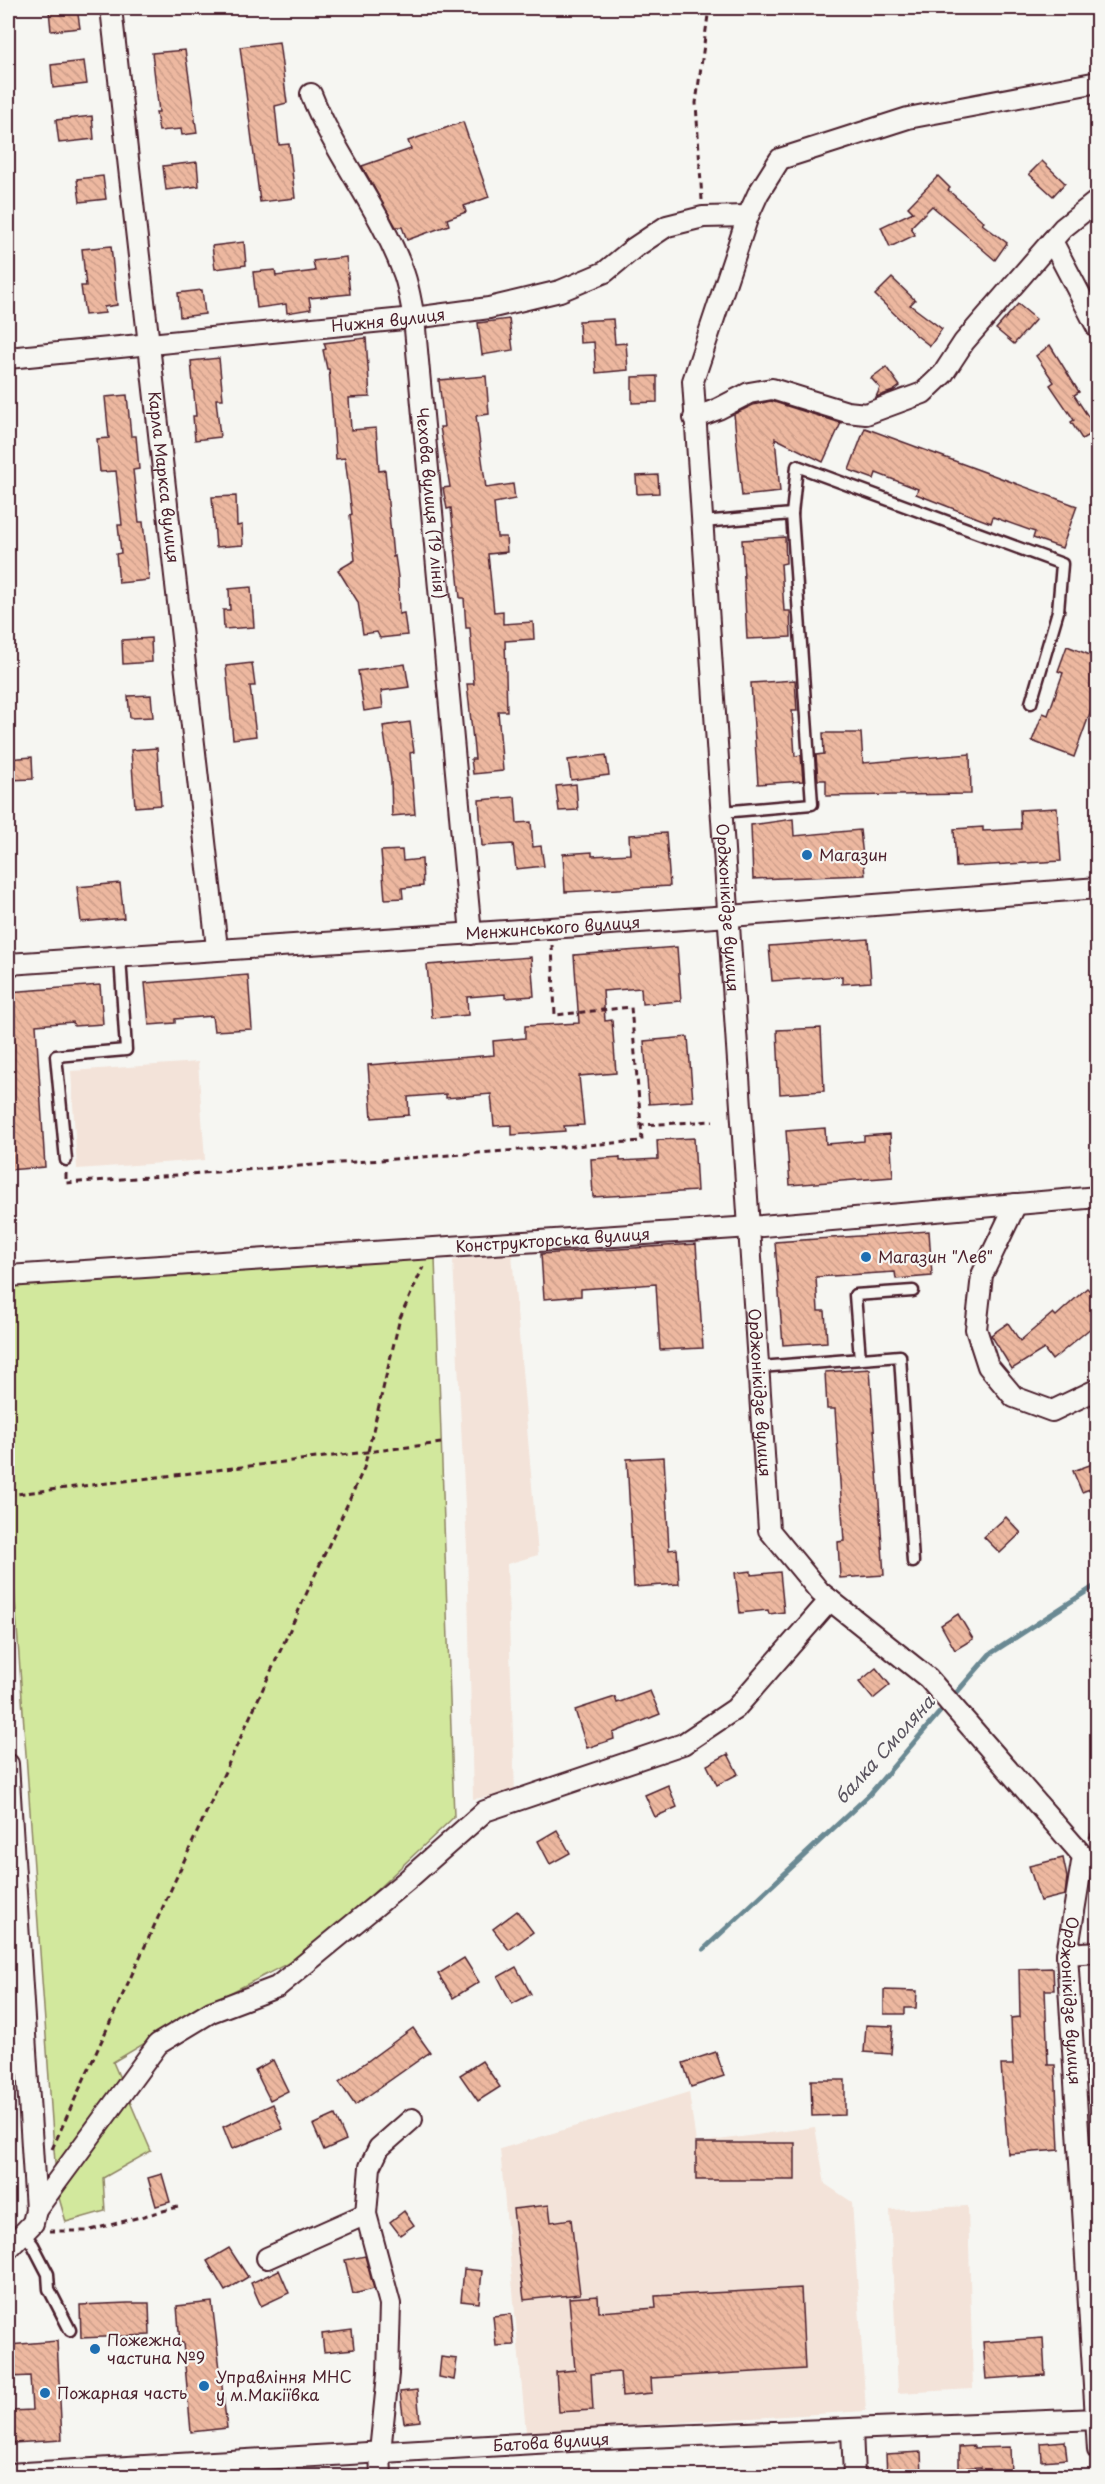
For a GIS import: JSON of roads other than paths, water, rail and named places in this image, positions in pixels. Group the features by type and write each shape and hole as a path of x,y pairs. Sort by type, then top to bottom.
{"street":[{"name":"Карла Маркса вулиця","path":"111,8 217,948"},
{"name":"Орджонікідзе вулиця","path":"1098,82 908,118 780,159 748,216 693,381 751,1227 769,1530 820,1592 928,1678 1083,1856 1066,1954 1098,2450"},
{"name":"Чехова вулиця (19 лiнiя)","path":"311,94 324,127 378,219 400,265 414,318 471,934"},
{"path":"694,418 749,393 772,389 847,412 866,414 923,393 943,374 964,342 1052,241 1098,200"},
{"name":"Нижня вулиця","path":"8,358 149,346 489,308 560,291 605,272 634,248 667,226 703,217 748,216"},
{"path":"1052,241 1098,329"},
{"name":"Менжинського вулиця","path":"8,964 217,948 471,934 730,916 1098,888"},
{"name":"Конструкторська вулиця","path":"8,1276 751,1227 1098,1197"},
{"path":"1016,1204 982,1275 976,1329 988,1366 1014,1397 1052,1412 1098,1389"},
{"path":"36,2210 158,2044 211,2012 277,1987 406,1881 484,1811 683,1744 735,1709 830,1600"},
{"path":"8,1764 12,1910 28,2065 36,2210 33,2223 15,2232 8,2249"},
{"path":"1066,1954 1098,1952"},
{"path":"381,2476 380,2452 388,2374 390,2304 366,2214 370,2167 379,2148 412,2119"},
{"path":"267,2258 366,2214"},
{"name":"Батова вулиця","path":"8,2474 622,2438 1097,2419"},
{"path":"852,2430 855,2476"}],"lane":[{"path":"722,812 812,804 792,514 797,466 1062,564 1058,611 1031,703"},
{"path":"703,522 792,514"},
{"path":"66,1160 56,1056 126,1050 120,956"},
{"path":"860,1359 855,1295 913,1291"},
{"path":"760,1366 900,1356 914,1562"},
{"path":"8,2067 28,2065"},
{"path":"15,2232 33,2245 48,2274 49,2289 70,2330"}],"waterway":[{"name":"балка Смоляна","path":"951,1699 990,1654 1098,1584"},
{"name":"балка Смоляна","path":"704,1949 869,1795 945,1706"}],"place":[{"name":"Магазин","path":"807,855"},
{"name":"Магазин \"Лев\"","path":"866,1257"},
{"name":"Пожежна частина №9","path":"95,2349"},
{"name":"Управління МНС у м.Макіївка","path":"204,2386"},
{"name":"Пожарная часть","path":"45,2393"}]}
